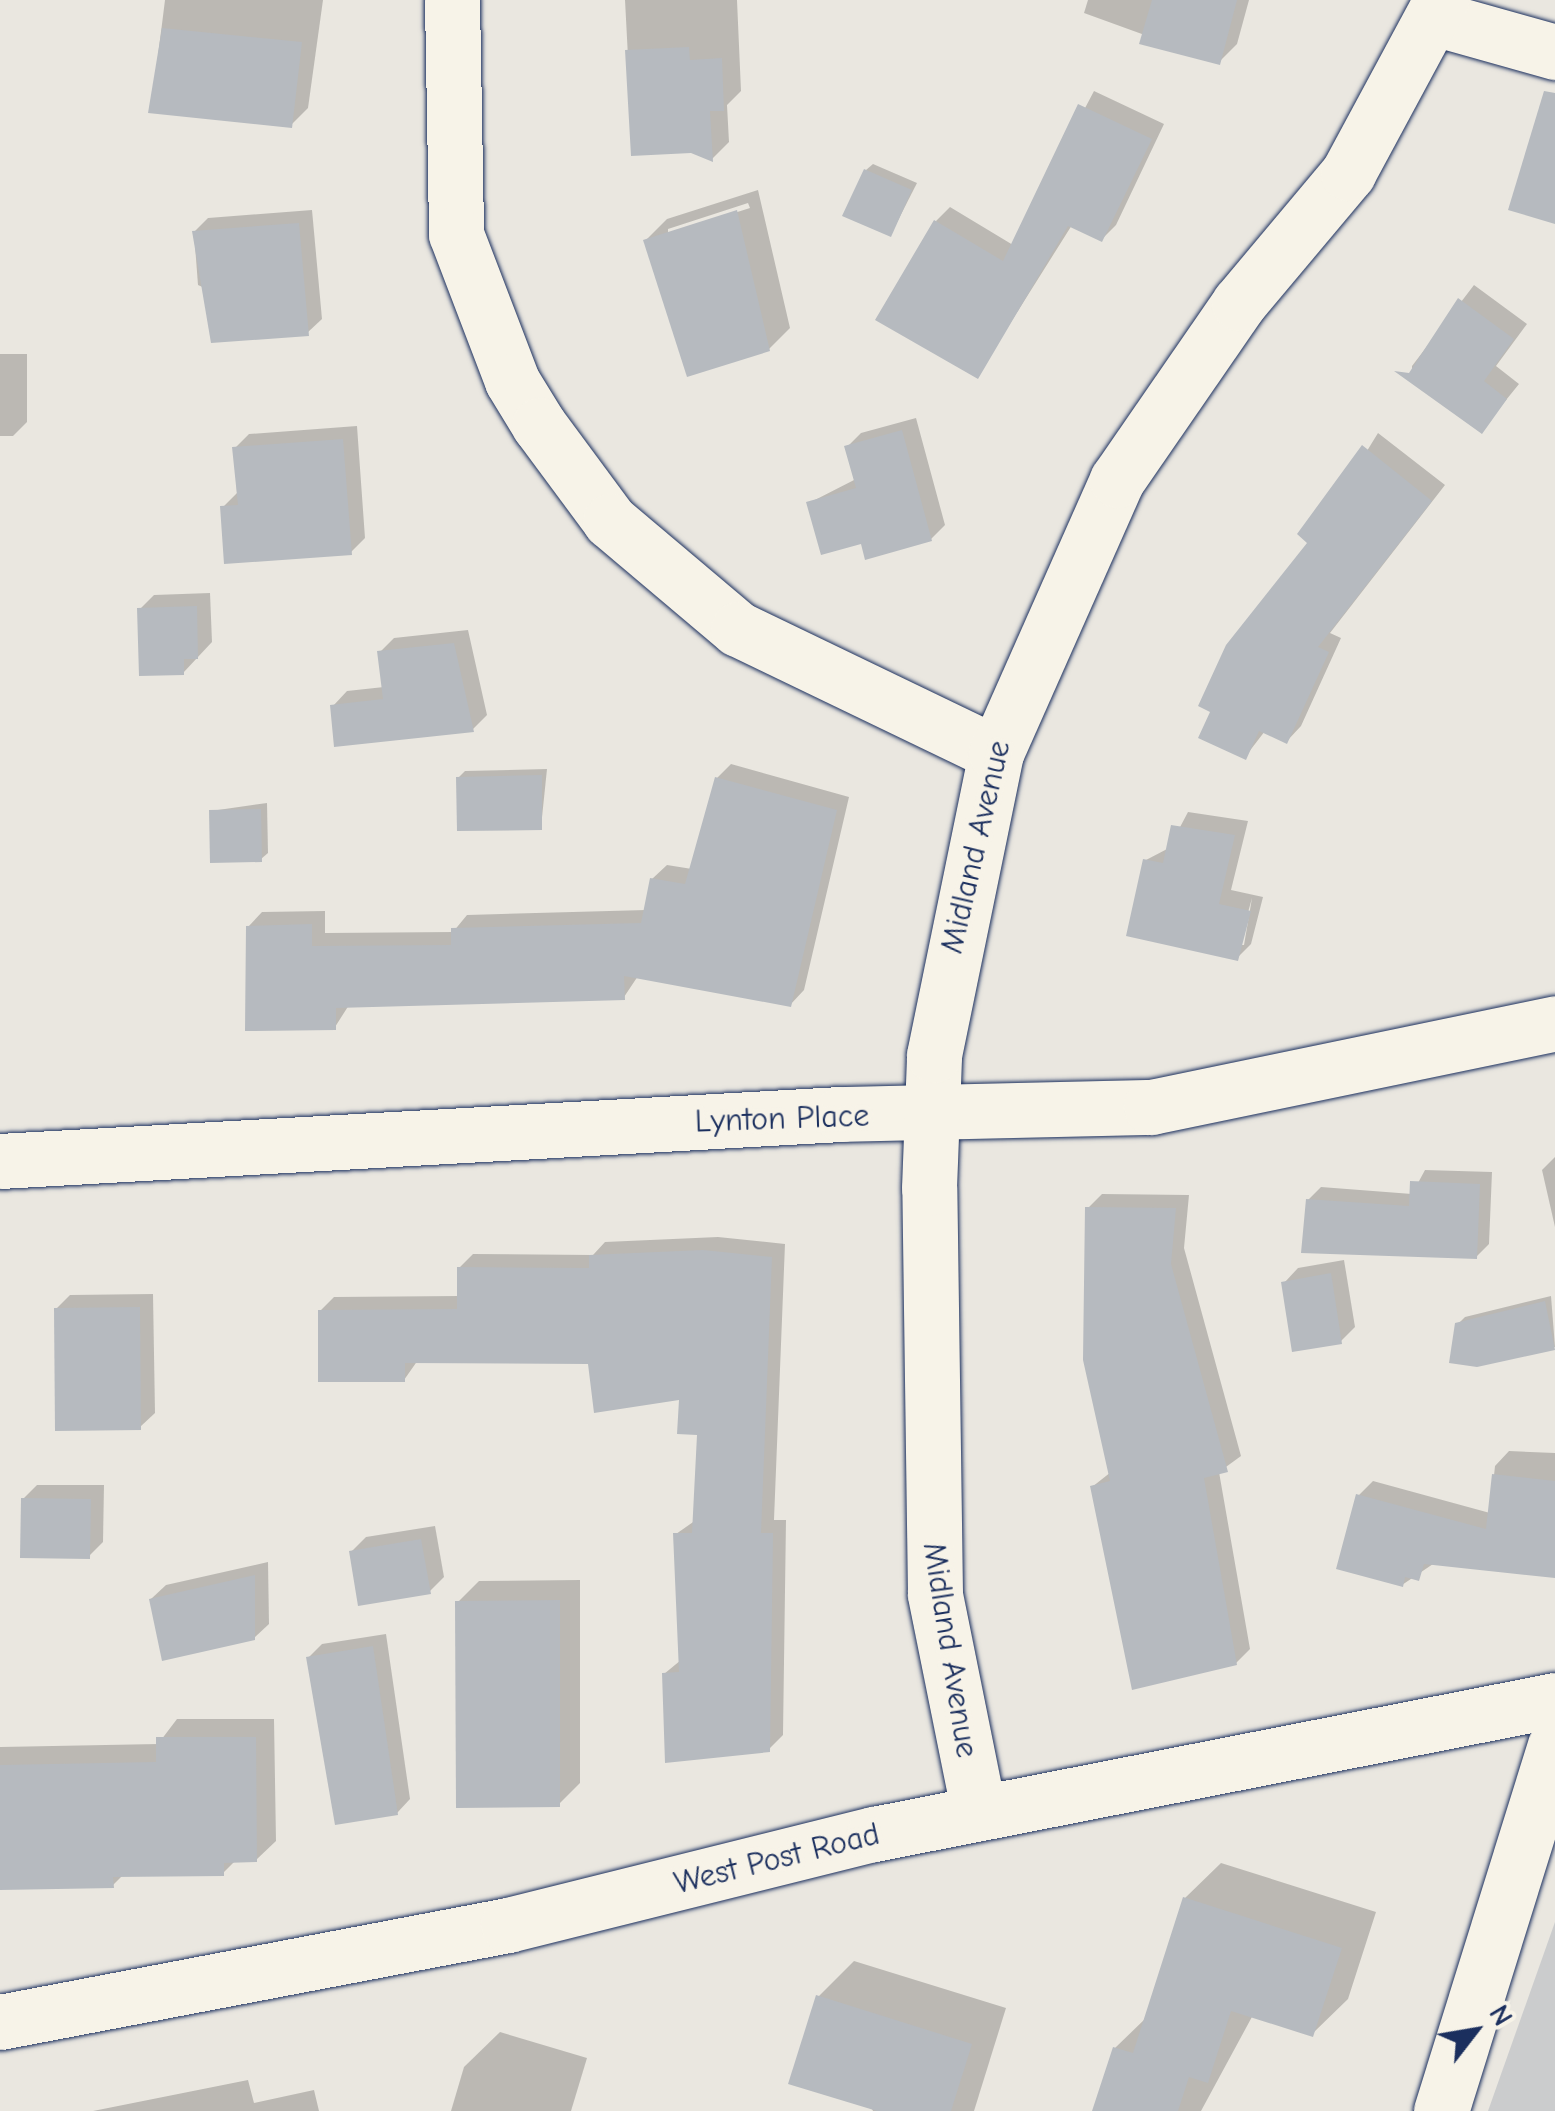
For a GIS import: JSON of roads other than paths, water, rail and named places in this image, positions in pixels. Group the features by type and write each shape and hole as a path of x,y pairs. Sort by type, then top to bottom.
{"street":[{"path":"452,0 456,234 512,380 539,425 610,521 738,629 996,752"},
{"path":"1438,9 1555,52"},
{"name":"Midland Avenue","path":"979,1813 934,1594 931,1115 954,920 996,752 1117,480 1240,303 1348,173 1438,9"},
{"name":"Lynton Place","path":"0,1161 1150,1107 1555,1023"},
{"name":"West Post Road","path":"0,2022 508,1924 979,1813 1555,1700"},
{"path":"1440,2111 1555,1745"}]}
